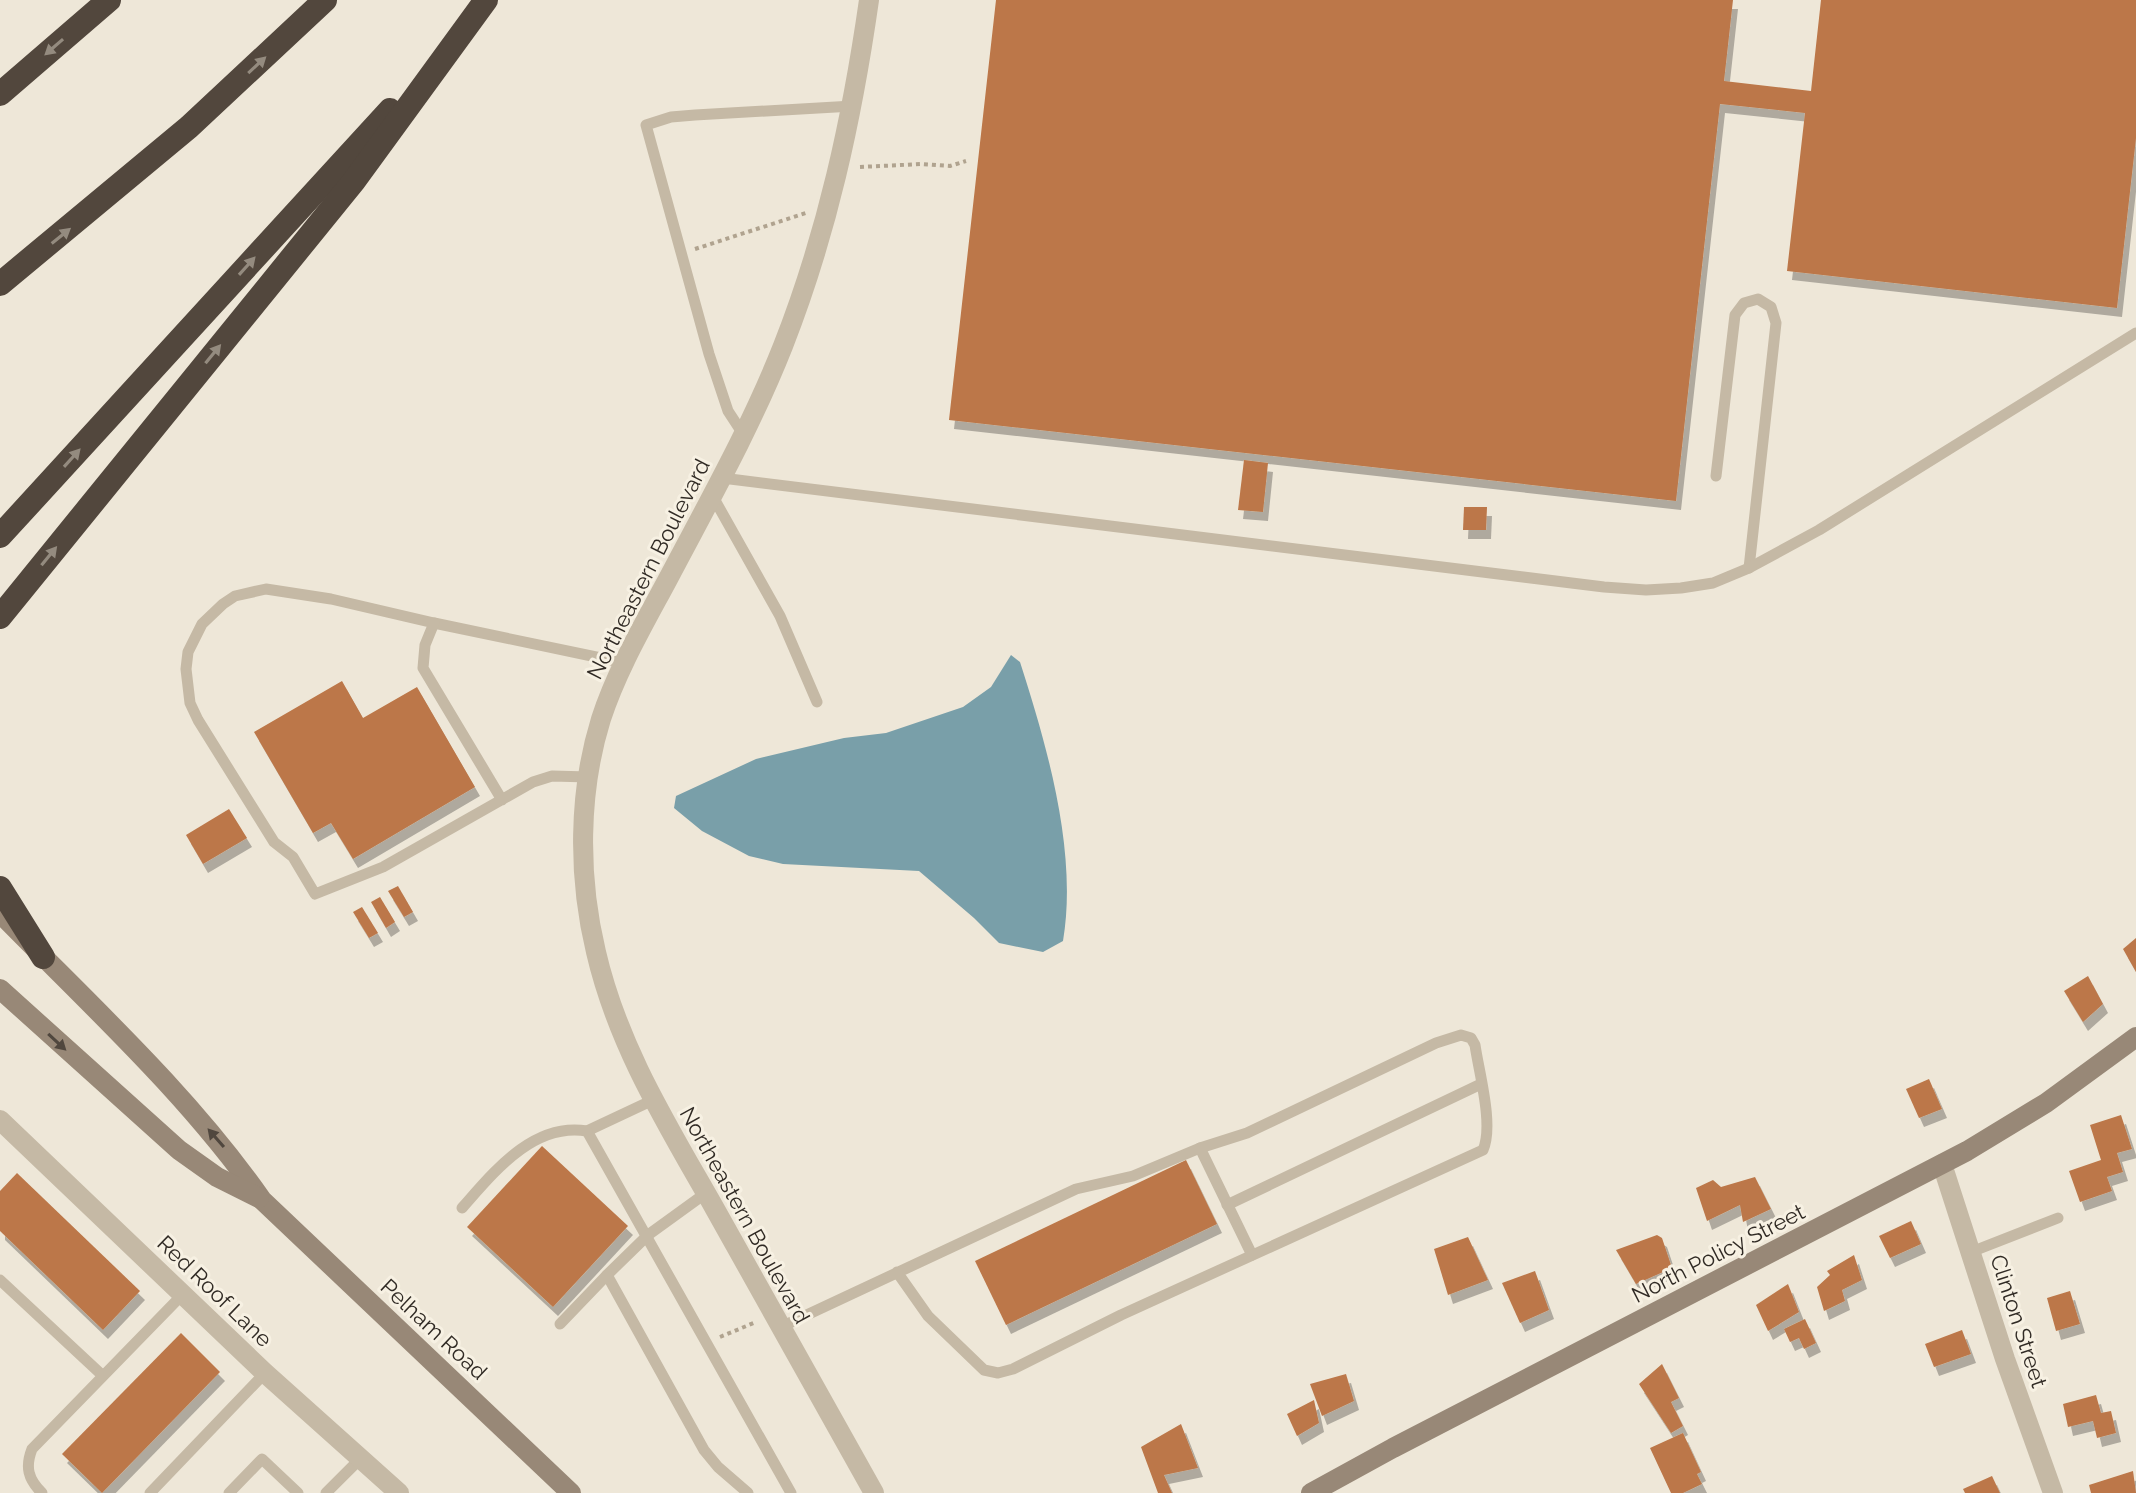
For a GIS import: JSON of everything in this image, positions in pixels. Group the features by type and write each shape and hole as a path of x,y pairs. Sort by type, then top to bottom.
{"highway":[{"path":"0,94 109,0"},
{"path":"0,284 179,137 325,0"},
{"path":"0,536 430,65 484,0"},
{"path":"0,617 354,181 484,0"},
{"path":"0,888 43,957"}],"main road":[{"name":"Pelham Road","path":"0,913 197,1116 230,1154 262,1200 571,1493"},
{"name":"Pelham Road","path":"0,989 179,1150 217,1177 262,1200"},
{"name":"North Policy Street","path":"1311,1493 1942,1164 2046,1103 2136,1037"}],"street":[{"name":"Northeastern Boulevard","path":"869,0 853,106 829,210 813,263 783,348 717,487 625,663 601,719 589,777 584,856 596,952 625,1043 653,1100 874,1493"},
{"name":"Red Roof Lane","path":"0,1120 265,1373 399,1493"},
{"name":"Clinton Street","path":"1942,1164 2053,1493"}],"lane":[{"path":"743,434 728,411 709,354 646,125 671,117 853,106"},
{"path":"1716,476 1735,315 1744,303 1758,299 1771,307 1776,323 1749,568"},
{"path":"717,487 1604,587 1646,590 1681,588 1713,583 1749,568 1819,530 2136,333"},
{"path":"717,487 780,616 817,702"},
{"path":"589,777 542,778 383,867 315,894 293,857 274,842 190,703 186,669 195,636 211,614 235,596 266,589 284,590 625,663"},
{"path":"434,623 422,656 423,668 502,800"},
{"path":"781,1327 897,1272 1076,1189 1133,1176 1200,1148 1247,1133 1408,1055 1461,1035 1471,1038 1475,1045 1487,1127 1483,1150 1121,1315 1013,1369 998,1373 984,1370 928,1316 897,1272"},
{"path":"1227,1205 1481,1084"},
{"path":"462,1208 492,1174 527,1144 551,1133 571,1129 587,1131 653,1100"},
{"path":"587,1131 648,1235 788,1492"},
{"path":"1200,1148 1252,1255"},
{"path":"560,1324 648,1235 706,1193"},
{"path":"1971,1252 2058,1218"},
{"path":"607,1275 704,1450 748,1493"},
{"path":"0,1280 102,1375"},
{"path":"42,1493 28,1474 27,1461 32,1449 184,1293"},
{"path":"150,1493 265,1373"},
{"path":"326,1493 361,1458"},
{"path":"229,1493 262,1459 298,1493"}],"path":[{"path":"860,167 950,166 966,161"},
{"path":"709,246 806,213"},
{"path":"708,1343 738,1327 759,1321"}],"water":[{"path":"1011,655 1020,662 1040,729 1063,836 1067,907 1063,941 1043,952 999,943 919,871 783,864 749,856 702,831 674,808 676,796 756,759 844,738 886,733 963,707 991,687"}],"building":[{"path":"996,0 1733,0 1724,81 1811,91 1821,0 2136,0 2136,138 2117,308 1787,271 1805,113 1720,104 1676,501 949,420"},
{"path":"1244,460 1268,463 1263,512 1238,510"},
{"path":"1464,507 1487,507 1486,530 1463,530"},
{"path":"342,681 363,718 417,687 475,787 353,859 331,823 313,833 254,732"},
{"path":"229,809 247,838 203,864 186,835"},
{"path":"398,886 413,912 404,917 388,891"},
{"path":"380,897 395,922 386,928 371,902"},
{"path":"362,907 378,933 369,938 353,912"},
{"path":"2136,938 2136,972 2123,949"},
{"path":"2088,976 2103,1004 2083,1022 2064,991"},
{"path":"1929,1079 1942,1109 1919,1118 1906,1089"},
{"path":"2121,1115 2132,1149 2117,1153 2123,1172 2107,1177 2112,1191 2080,1202 2069,1171 2101,1160 2090,1125"},
{"path":"542,1146 628,1226 553,1307 467,1227"},
{"path":"1186,1160 1217,1224 1006,1325 975,1261"},
{"path":"17,1173 140,1291 103,1330 0,1231 0,1191"},
{"path":"1755,1177 1771,1209 1743,1222 1740,1205 1707,1221 1696,1188 1713,1180 1721,1187"},
{"path":"1911,1221 1921,1244 1890,1258 1879,1236"},
{"path":"1657,1235 1662,1238 1672,1268 1636,1284 1616,1250"},
{"path":"1468,1237 1488,1280 1448,1295 1434,1249"},
{"path":"1854,1255 1862,1280 1842,1290 1845,1301 1824,1311 1817,1287 1830,1275 1827,1271"},
{"path":"1535,1271 1549,1310 1520,1323 1502,1283"},
{"path":"1788,1284 1799,1312 1768,1331 1756,1305"},
{"path":"2070,1291 2080,1324 2056,1331 2047,1298"},
{"path":"1805,1319 1816,1343 1804,1349 1799,1338 1790,1342 1784,1329"},
{"path":"1962,1330 1971,1354 1934,1367 1925,1344"},
{"path":"181,1333 220,1372 102,1493 62,1454"},
{"path":"1662,1364 1679,1398 1671,1402 1683,1426 1671,1433 1639,1384"},
{"path":"1346,1374 1354,1401 1322,1416 1310,1384"},
{"path":"2096,1395 2101,1413 2111,1411 2116,1433 2097,1438 2093,1421 2068,1427 2063,1404"},
{"path":"1314,1400 1319,1423 1297,1436 1287,1414"},
{"path":"1181,1424 1198,1468 1164,1475 1172,1493 1158,1493 1141,1447"},
{"path":"1683,1433 1701,1472 1697,1474 1702,1484 1683,1493 1671,1493 1650,1448"},
{"path":"2133,1471 2136,1493 2091,1493 2089,1485"},
{"path":"1992,1476 2000,1493 1965,1493 1963,1489"}]}
